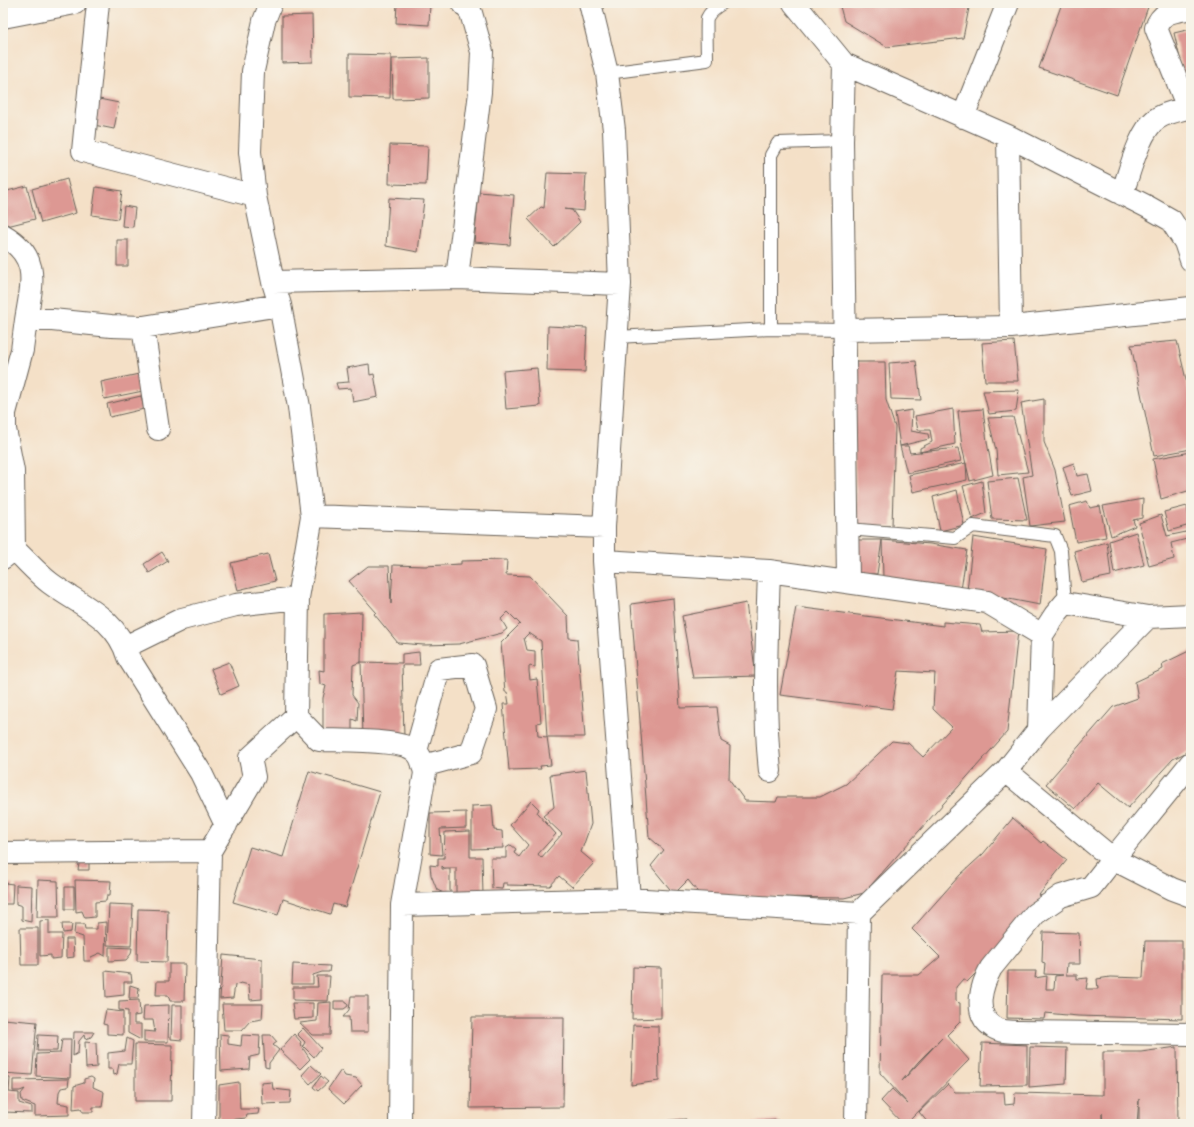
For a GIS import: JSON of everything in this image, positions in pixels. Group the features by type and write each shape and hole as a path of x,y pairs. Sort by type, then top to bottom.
{"street":[{"path":"3,17 75,3"},
{"path":"98,3 83,151 255,196"},
{"path":"271,3 264,21 254,71 250,152 255,196 273,282 280,305 300,407 312,516 298,598 296,716 319,740 365,741 406,745 419,759 425,773 402,905 400,1124"},
{"path":"457,278 480,92 482,52 471,13 463,3"},
{"path":"590,3 607,73 614,130 620,284 604,526 604,561 629,899"},
{"path":"794,3 844,64 1008,136 1171,220 1186,242 1191,260"},
{"path":"963,117 1008,3"},
{"path":"1122,194 1141,141 1148,128 1158,118 1190,108 1156,28 1159,19 1165,14 1191,8"},
{"path":"844,64 842,141 846,330 848,581"},
{"path":"1008,136 1011,327"},
{"path":"3,234 15,241 25,252 30,264 32,285 22,350 5,413 5,429 13,471 9,553 48,582 92,610 113,628 125,647 128,657 201,773 226,826"},
{"path":"273,282 457,278 620,284"},
{"path":"26,320 52,320 111,326 143,327 280,305"},
{"path":"846,330 1011,327 1191,308"},
{"path":"143,327 158,429"},
{"path":"312,516 604,526"},
{"path":"604,561 769,571 848,581 987,602 1042,635"},
{"path":"769,571 765,698 766,733 770,772"},
{"path":"125,647 182,619 236,605 298,598"},
{"path":"1038,729 1042,635 1065,603 1148,616 1191,615"},
{"path":"856,1124 859,913 1006,771 1038,729 1148,616"},
{"path":"204,1124 210,851 254,777 250,758 296,716"},
{"path":"1191,763 1091,887 1061,896 1035,914 991,968 986,977 981,997 981,1010 985,1019 993,1027 1020,1032 1191,1034"},
{"path":"1006,771 1113,859 1172,889 1191,896"},
{"path":"3,853 210,851"},
{"path":"402,905 629,899 859,913"}],"lane":[{"path":"607,73 707,60 707,19 714,8 723,3"},
{"path":"771,329 771,155 778,143 842,141"},
{"path":"616,337 771,329 846,330"},
{"path":"848,529 955,538 973,526 1055,536 1061,551 1065,603"}],"building":[{"path":"397,3 430,3 429,25 396,23"},
{"path":"839,3 970,3 963,38 887,47 844,21"},
{"path":"1062,3 1138,3 1148,7 1117,95 1039,68"},
{"path":"312,15 313,62 282,63 282,16"},
{"path":"1191,29 1191,101 1190,101 1174,33"},
{"path":"349,54 391,55 390,98 349,97"},
{"path":"429,58 429,98 393,99 392,59"},
{"path":"99,99 119,103 114,129 94,125"},
{"path":"390,145 428,146 426,185 389,184"},
{"path":"547,173 586,174 584,211 564,209 572,210 580,222 554,247 528,219 541,207 544,208"},
{"path":"67,179 76,213 41,223 32,189"},
{"path":"27,186 35,219 3,227 3,192"},
{"path":"96,187 122,191 118,219 92,215"},
{"path":"479,192 514,195 510,245 474,242"},
{"path":"389,198 424,200 418,252 386,246"},
{"path":"124,206 135,208 133,227 122,226"},
{"path":"117,240 128,240 128,266 117,266"},
{"path":"548,326 587,328 585,372 547,371"},
{"path":"1014,341 1018,381 985,381 982,343"},
{"path":"1177,341 1191,401 1191,449 1154,456 1131,345"},
{"path":"916,361 921,400 891,399 889,363"},
{"path":"851,362 885,362 886,400 895,427 892,526 857,526"},
{"path":"369,364 370,375 374,374 378,397 353,402 351,388 338,389 336,383 349,382 347,368"},
{"path":"537,368 540,406 506,409 503,371"},
{"path":"139,374 143,391 104,399 101,382"},
{"path":"1019,390 1016,411 989,414 983,391"},
{"path":"141,396 144,409 110,417 107,404"},
{"path":"1044,399 1044,442 1055,470 1065,522 1030,526 1023,477 1032,475 1021,403"},
{"path":"953,409 955,444 920,452 920,448 932,442 930,430 918,430 915,416"},
{"path":"983,409 993,475 970,481 962,447 958,411"},
{"path":"912,410 911,431 928,434 929,439 900,446 895,413"},
{"path":"1013,417 1028,472 998,475 996,450 988,418"},
{"path":"900,446 908,446 910,453 958,448 961,461 907,473"},
{"path":"1191,452 1191,490 1161,499 1153,459"},
{"path":"966,463 967,480 913,492 909,475"},
{"path":"1074,463 1077,476 1088,474 1092,491 1072,496 1063,467"},
{"path":"1018,478 1027,520 992,519 987,481"},
{"path":"982,481 986,513 972,519 963,486"},
{"path":"957,490 964,525 940,531 933,497"},
{"path":"1143,499 1142,518 1133,520 1135,526 1111,536 1103,506"},
{"path":"1087,501 1090,508 1100,506 1106,537 1076,542 1069,506"},
{"path":"1187,506 1190,525 1169,531 1164,512"},
{"path":"1161,515 1167,536 1191,531 1191,538 1171,543 1174,559 1149,566 1139,523"},
{"path":"1136,532 1144,565 1114,573 1109,541"},
{"path":"973,537 1047,549 1040,605 967,591"},
{"path":"857,540 882,540 877,574 855,573"},
{"path":"882,540 930,544 967,550 961,590 883,578"},
{"path":"1107,542 1111,576 1082,582 1074,551"},
{"path":"162,552 168,561 149,573 144,564"},
{"path":"268,554 275,581 238,590 231,563"},
{"path":"507,560 506,575 530,576 568,616 569,638 577,639 585,737 547,737 551,765 540,766 541,769 509,770 503,704 509,704 507,692 505,692 501,643 520,624 508,612 501,619 507,629 502,633 459,644 424,645 398,643 374,614 376,612 349,581 368,566 389,566 391,604 393,565 425,566 461,564 461,561","holes":["529,633 541,641 547,737 538,736 537,723 541,722 537,679 530,680 529,671 529,666 535,667 535,651 527,650 524,638"]},
{"path":"673,598 680,708 717,707 721,741 730,746 729,779 745,801 776,802 778,797 820,797 846,784 892,741 908,743 923,757 952,727 933,709 935,673 898,671 892,709 780,695 796,607 943,626 943,622 980,625 982,632 1018,631 1007,732 864,893 844,898 701,896 688,880 674,894 651,866 664,850 649,837 631,604"},
{"path":"746,603 756,676 693,678 682,616"},
{"path":"362,612 361,662 353,665 352,695 358,703 357,721 352,719 352,734 323,735 323,698 326,686 320,684 319,670 324,671 324,614"},
{"path":"1191,650 1191,750 1173,759 1128,808 1098,783 1075,809 1046,784 1113,707 1138,698 1135,682 1163,669 1162,664"},
{"path":"419,652 420,665 402,665 404,736 363,737 361,662 402,663 402,654"},
{"path":"229,662 239,686 221,694 211,669"},
{"path":"586,770 591,824 581,852 594,863 572,887 559,876 550,886 507,885 507,883 503,883 502,889 492,888 491,858 506,858 506,848 511,845 516,849 514,853 519,857 528,845 510,825 531,801 539,809 537,813 556,834 538,854 541,858 562,834 543,816 554,807 550,775"},
{"path":"309,771 380,792 345,907 333,904 330,914 283,899 278,915 233,902 250,847 283,857"},
{"path":"492,805 494,830 502,831 503,848 472,849 472,806"},
{"path":"466,812 466,828 440,829 442,855 430,854 430,813"},
{"path":"1013,818 1041,843 1043,841 1067,860 1039,895 1043,897 994,955 967,982 963,979 956,987 956,1002 960,1003 960,1022 947,1035 969,1060 906,1124 903,1124 881,1101 892,1089 908,1104 880,1073 882,975 919,975 940,957 912,929 960,875 983,854","holes":["942,1038 902,1081 918,1062"]},
{"path":"470,831 470,857 482,857 483,895 456,896 456,868 444,868 442,866 442,869 450,869 450,893 444,893 437,890 431,875 430,865 438,866 438,858 444,858 445,832"},
{"path":"80,858 89,859 89,870 78,870"},
{"path":"38,880 58,881 59,917 37,917"},
{"path":"75,880 111,881 110,895 107,895 106,901 95,902 95,917 85,918 82,911 76,912"},
{"path":"5,883 13,884 12,904 3,904"},
{"path":"16,885 32,886 31,922 22,920 22,906 16,904"},
{"path":"65,887 74,887 74,909 65,909"},
{"path":"109,904 133,905 131,946 107,945"},
{"path":"138,909 168,910 167,962 137,961"},
{"path":"49,920 49,934 62,934 61,958 51,959 51,955 40,956 40,921"},
{"path":"106,922 105,956 100,953 91,957 90,961 84,961 83,937 74,934 75,924 84,924 85,929 97,929 97,923"},
{"path":"62,924 72,924 71,932 63,933"},
{"path":"20,928 38,928 38,965 21,965"},
{"path":"1043,932 1079,933 1080,964 1067,964 1066,975 1077,975 1077,979 1088,978 1086,989 1098,989 1097,979 1110,977 1143,978 1145,941 1182,941 1182,1019 1078,1016 1045,1013 1044,1019 1007,1018 1008,971 1036,971 1035,978 1047,976 1046,989 1054,989 1055,976 1063,975 1044,974 1045,963 1042,962"},
{"path":"66,939 73,939 74,957 66,958"},
{"path":"109,947 132,948 131,954 126,960 109,961"},
{"path":"223,955 262,959 262,999 250,1000 249,985 241,983 235,985 233,998 220,999"},
{"path":"169,964 185,964 184,1001 170,1001 168,995 156,995 157,981 169,981"},
{"path":"293,964 330,966 329,972 322,972 313,975 313,984 292,984"},
{"path":"633,967 661,968 661,1018 632,1019"},
{"path":"105,971 131,974 132,982 124,982 124,995 106,997"},
{"path":"317,976 330,976 328,1001 293,1000 293,987 318,987"},
{"path":"130,985 139,988 138,998 129,998"},
{"path":"351,996 368,996 368,1032 350,1032 349,1017 343,1017 349,1010"},
{"path":"139,1000 140,1015 134,1016 134,1024 141,1024 141,1040 128,1033 128,1011 119,1010 119,1001"},
{"path":"334,1001 346,1001 348,1006 344,1009 334,1009"},
{"path":"331,1002 330,1035 313,1035 300,1023 317,1021 318,1003"},
{"path":"292,1003 313,1003 313,1018 294,1019"},
{"path":"222,1004 263,1004 262,1019 250,1021 242,1030 224,1030"},
{"path":"169,1005 168,1042 144,1042 144,1031 155,1032 153,1020 143,1020 144,1006"},
{"path":"172,1005 182,1005 182,1040 171,1039"},
{"path":"106,1010 123,1012 123,1035 107,1034 107,1025 103,1024"},
{"path":"472,1017 564,1017 563,1107 470,1108"},
{"path":"3,1019 37,1022 32,1075 3,1073"},
{"path":"633,1025 658,1026 659,1081 631,1085"},
{"path":"303,1028 321,1048 314,1057 303,1046 305,1042 297,1034"},
{"path":"74,1032 94,1032 91,1037 85,1039 84,1035 79,1041 78,1053 73,1056"},
{"path":"220,1034 228,1035 228,1044 241,1046 242,1035 260,1036 259,1055 250,1057 249,1069 221,1071"},
{"path":"294,1034 301,1042 300,1044 310,1059 300,1069 280,1050"},
{"path":"38,1035 58,1036 57,1051 37,1051"},
{"path":"263,1035 271,1035 277,1042 273,1045 279,1050 269,1063 269,1068 265,1067"},
{"path":"127,1038 133,1041 131,1064 119,1064 117,1074 114,1075 113,1069 108,1069 108,1053 125,1051"},
{"path":"62,1039 71,1039 70,1078 36,1076 37,1054 60,1053"},
{"path":"85,1042 96,1043 97,1067 86,1068"},
{"path":"982,1043 1027,1045 1027,1085 980,1086"},
{"path":"135,1044 172,1045 171,1101 135,1101"},
{"path":"1030,1047 1067,1048 1066,1084 1029,1087"},
{"path":"1177,1047 1178,1124 1139,1124 1139,1099 1137,1124 1103,1124 1102,1113 1102,1124 929,1124 919,1112 948,1084 955,1092 1004,1092 1005,1105 1014,1104 1015,1093 1103,1095 1103,1052 1141,1052"},
{"path":"311,1065 321,1074 310,1084 302,1075"},
{"path":"341,1070 345,1076 356,1078 362,1085 344,1104 328,1089"},
{"path":"321,1076 328,1082 318,1091 313,1087"},
{"path":"3,1077 10,1078 9,1092 19,1093 19,1103 32,1107 32,1113 3,1112"},
{"path":"91,1077 94,1079 93,1087 104,1092 102,1107 93,1107 93,1112 83,1112 81,1108 73,1109 74,1086 84,1083 84,1079"},
{"path":"69,1079 68,1087 61,1088 59,1092 58,1103 69,1105 69,1115 35,1116 35,1106 22,1101 21,1094 25,1089 13,1091 13,1080"},
{"path":"239,1082 240,1109 259,1109 258,1114 247,1115 246,1118 219,1121 219,1085"},
{"path":"272,1082 273,1089 291,1091 290,1103 262,1104 261,1083"},
{"path":"686,1119 686,1124 648,1124 648,1122"},
{"path":"778,1120 778,1124 744,1124 744,1123"}]}
